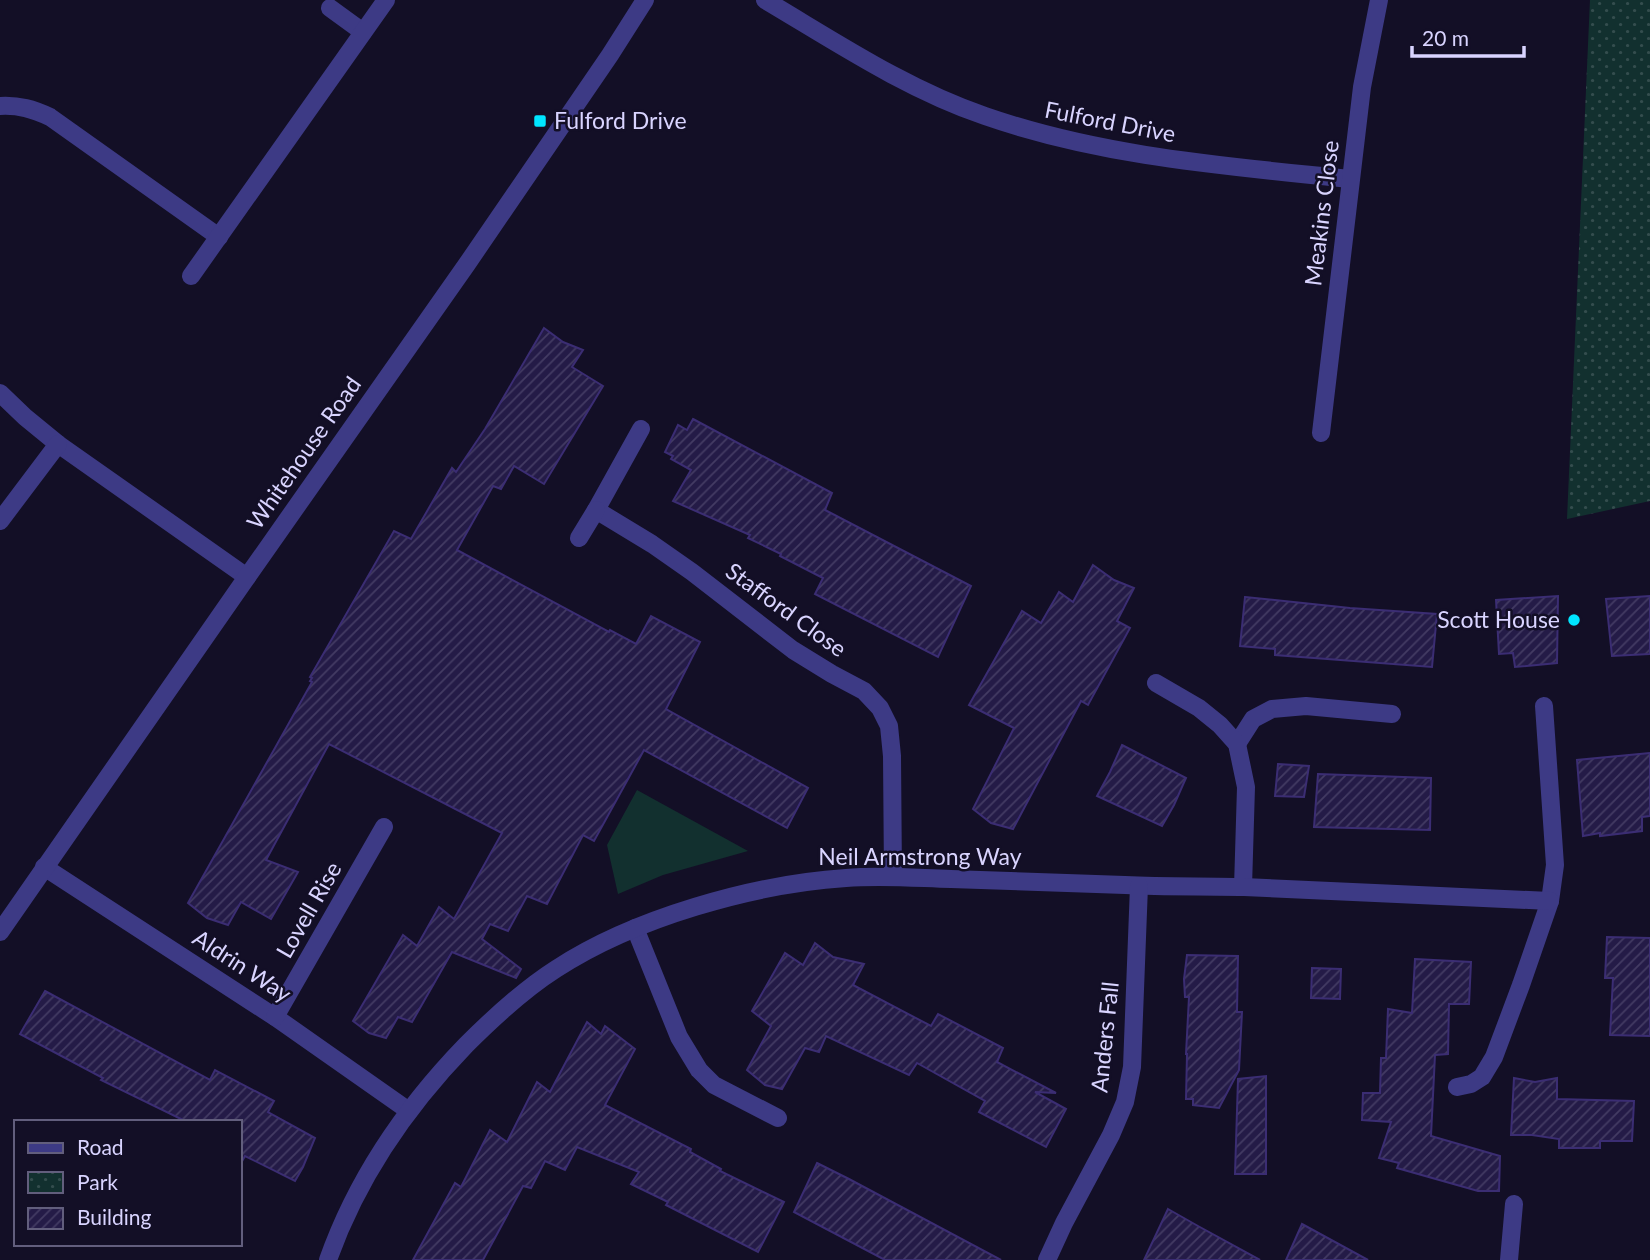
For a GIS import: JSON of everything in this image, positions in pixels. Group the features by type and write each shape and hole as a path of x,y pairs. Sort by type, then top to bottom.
{"street":[{"path":"191,276 386,0"},
{"name":"Whitehouse Road","path":"0,932 467,264 645,0"},
{"name":"Fulford Drive","path":"765,0 923,91 983,116 1037,133 1161,158 1350,179"},
{"name":"Meakins Close","path":"1321,433 1362,87 1379,0"},
{"path":"330,8 363,33"},
{"path":"0,106 16,105 50,117 219,237"},
{"path":"0,393 58,444 247,577"},
{"path":"579,538 641,429"},
{"path":"0,521 58,444"},
{"name":"Stafford Close","path":"596,510 652,544 793,650 864,691 880,708 889,726 892,756 893,877"},
{"path":"1156,683 1199,708 1220,724 1237,744 1246,787 1243,887"},
{"path":"1237,744 1253,719 1272,709 1306,706 1392,714"},
{"path":"1457,1087 1471,1084 1482,1077 1494,1057 1550,901 1555,865 1544,706"},
{"name":"Lovell Rise","path":"275,1017 384,827"},
{"name":"Aldrin Way","path":"44,867 275,1017 409,1111"},
{"name":"Neil Armstrong Way","path":"328,1260 343,1219 385,1144 447,1064 490,1021 555,969 584,952 690,908 806,882 849,877 1243,887 1550,901"},
{"name":"Anders Fall","path":"1047,1260 1125,1102 1132,1067 1139,886"},
{"path":"635,929 680,1038 699,1070 715,1085 778,1118"},
{"path":"1509,1260 1514,1205"}],"green space":[{"path":"1590,0 1650,0 1650,501 1567,519"},
{"path":"637,790 748,851 663,875 618,894 607,845"}],"building":[{"path":"544,328 563,342 583,350 572,367 603,386 544,484 514,466 501,489 493,486 457,550 636,644 651,616 700,642 666,709 808,788 787,828 644,750 594,841 583,835 547,904 527,896 508,931 490,924 482,939 521,969 516,978 452,952 412,1022 398,1017 386,1038 369,1033 353,1021 403,935 417,946 439,907 454,919 502,833 329,744 266,860 298,872 271,919 241,902 228,925 207,918 188,903 312,682 310,677 394,531 411,539 452,468 456,472 485,429"},
{"path":"693,419 832,493 825,510 971,586 938,657 815,594 823,578 748,538 750,535 673,501 691,470 671,459 673,456 665,452 678,425 687,430"},
{"path":"1093,565 1114,580 1134,588 1117,621 1130,628 1088,705 1081,701 1013,829 991,823 973,809 1014,728 969,705 1022,611 1041,623 1059,592 1073,602"},
{"path":"1558,596 1557,663 1515,667 1513,653 1499,654 1496,600"},
{"path":"1650,596 1650,654 1612,656 1606,599"},
{"path":"1245,597 1437,614 1432,667 1275,655 1275,649 1240,646"},
{"path":"1122,745 1186,778 1162,826 1097,796"},
{"path":"1650,753 1650,816 1642,817 1642,831 1583,836 1577,760"},
{"path":"1278,764 1309,766 1304,797 1275,796"},
{"path":"1318,774 1431,778 1430,830 1314,827"},
{"path":"1607,937 1650,938 1650,1036 1610,1035 1613,978 1605,978"},
{"path":"815,943 833,957 864,964 853,985 931,1026 938,1014 1003,1048 997,1062 1056,1093 1035,1092 1066,1109 1046,1147 979,1112 985,1101 917,1063 909,1075 826,1036 819,1052 805,1048 782,1089 765,1085 747,1070 771,1026 752,1011 785,953 803,965"},
{"path":"1187,955 1238,956 1237,1012 1242,1012 1239,1070 1219,1108 1193,1105 1193,1099 1186,1099 1189,997 1185,997 1184,979"},
{"path":"1415,959 1471,962 1469,1004 1449,1004 1448,1054 1435,1055 1431,1136 1500,1156 1499,1191 1478,1191 1397,1168 1399,1163 1379,1158 1391,1122 1362,1120 1363,1093 1380,1093 1381,1058 1386,1058 1388,1009 1412,1013"},
{"path":"1312,968 1341,969 1340,999 1311,998"},
{"path":"45,991 210,1080 215,1070 274,1101 268,1112 315,1138 295,1181 245,1156 242,1161 242,1120 183,1120 101,1080 103,1078 20,1034"},
{"path":"587,1022 601,1034 605,1026 635,1049 605,1105 691,1149 690,1152 721,1169 720,1171 784,1202 758,1252 631,1184 639,1172 577,1147 565,1170 545,1161 531,1188 523,1186 483,1260 413,1260 455,1183 461,1187 490,1130 507,1142 537,1082 550,1092"},
{"path":"1266,1076 1266,1174 1235,1174 1238,1079"},
{"path":"1514,1078 1535,1082 1557,1078 1557,1099 1634,1101 1632,1141 1600,1141 1600,1148 1559,1148 1559,1139 1511,1135"},
{"path":"817,1163 1001,1260 885,1260 794,1212"},
{"path":"1168,1209 1198,1226 1260,1260 1144,1260"},
{"path":"1302,1224 1368,1260 1286,1260"}],"place":[{"name":"Fulford Drive","path":"540,121"},
{"name":"Scott House","path":"1574,620"}]}
